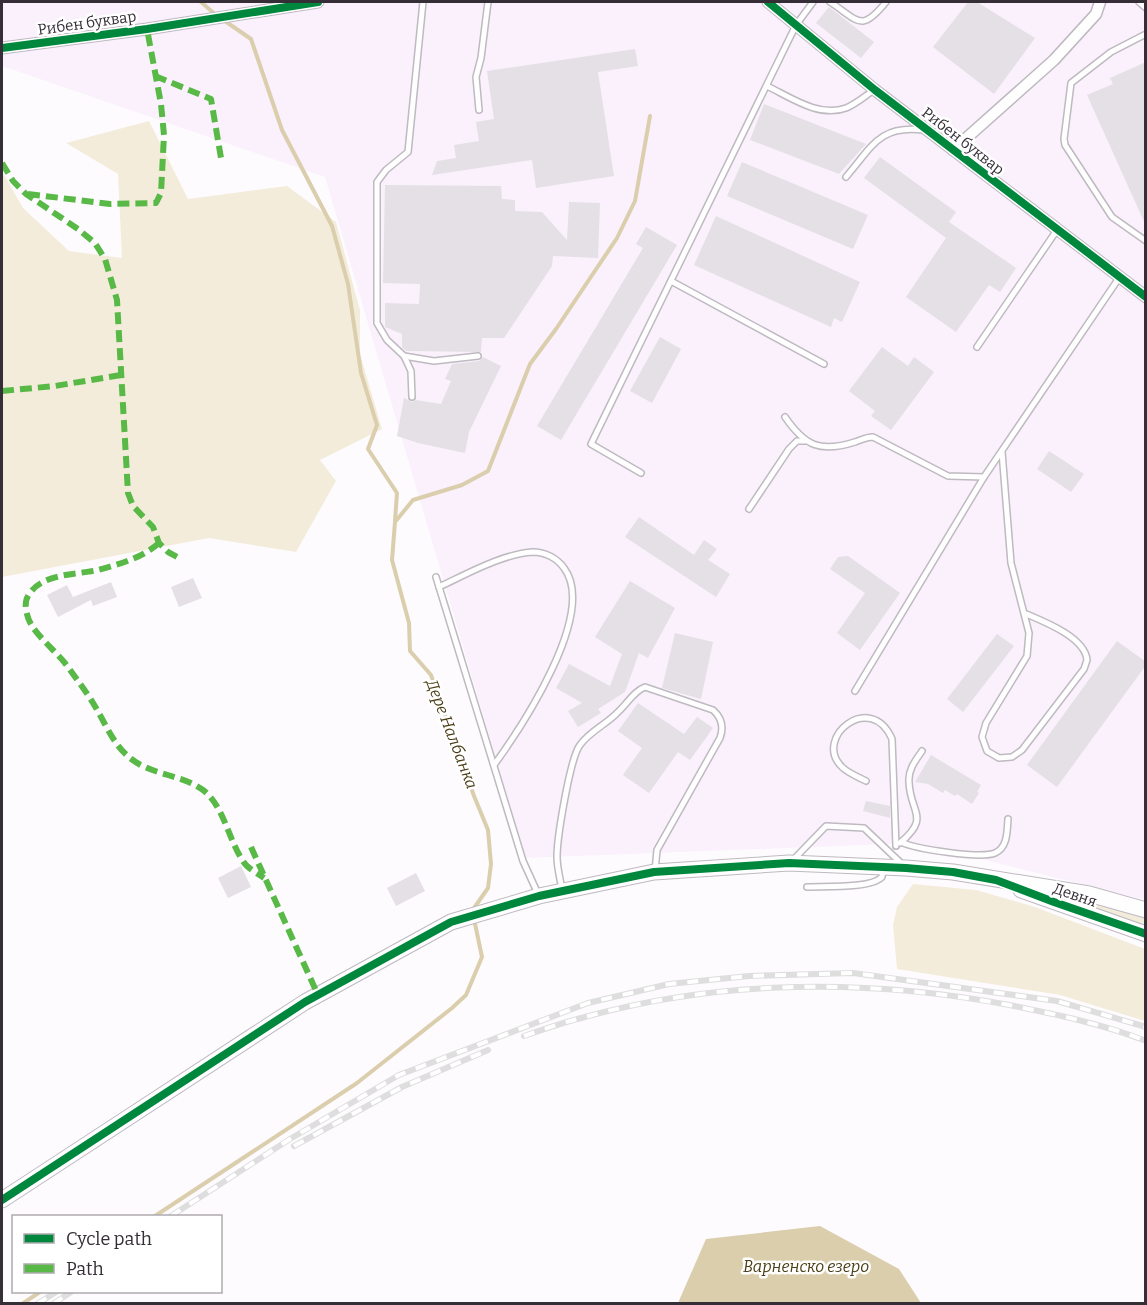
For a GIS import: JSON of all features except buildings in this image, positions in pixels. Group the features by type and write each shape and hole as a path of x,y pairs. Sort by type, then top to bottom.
{"street":[{"name":"Рибен буквар","path":"2,48 318,2"},
{"name":"Рибен буквар","path":"768,2 875,90 1146,297"},
{"path":"953,150 1054,60 1096,14 1100,2"},
{"path":"2,1200 305,1002 451,922 539,896 654,872 789,863 906,868 953,872 996,880"},
{"name":"Девня","path":"996,880 1089,894 1146,910"},
{"name":"Девня","path":"996,880 1146,934"}],"lane":[{"path":"412,397 411,371 404,356 387,340 377,323 377,182 386,170 408,152 423,2"},
{"path":"479,110 476,77 481,58 488,2"},
{"path":"641,473 591,444 796,25 813,2"},
{"path":"830,2 863,21 871,19 886,2"},
{"path":"1139,2 1146,8"},
{"path":"1146,34 1111,52 1071,83 1064,139 1065,145 1112,217 1146,241"},
{"path":"767,86 815,109 830,111 854,104 875,90"},
{"path":"846,177 880,137 894,130 908,128 928,131"},
{"path":"977,347 1057,230"},
{"path":"855,691 984,477 1119,278"},
{"path":"671,281 824,364"},
{"path":"404,356 434,361 478,356"},
{"path":"785,417 805,441"},
{"path":"749,509 789,449 797,441 805,441 821,447 836,447 873,437 948,476 984,477"},
{"path":"1002,452 1011,563 1024,614 1029,633 1027,656 983,729 983,744 987,751 999,758 1012,757 1022,750 1083,669 1087,660 1082,647 1060,629 1024,614"},
{"path":"439,587 489,564 531,552 556,560 568,573 571,583 569,623 551,674 520,728 494,765"},
{"path":"436,577 523,861 539,896"},
{"path":"563,891 557,860 558,841 573,760 578,747 586,736 617,713 639,689 645,687 713,710 721,719 722,726 720,738 657,850 654,872"},
{"path":"866,781 842,767 836,756 834,744 836,736 847,723 867,718 884,725 892,739 898,844"},
{"path":"888,850 915,829 917,822 908,781 911,768 922,751"},
{"path":"898,844 983,855 995,853 1005,841 1008,819"},
{"path":"789,863 826,826 864,828 906,868"},
{"path":"807,887 877,881 882,877 883,867"}],"shaded area":[{"path":"2,2 1145,2 1145,900 917,843 525,858 325,177 2,66"},
{"path":"149,121 188,199 287,186 336,222 360,310 360,354 382,429 320,460 336,481 296,552 209,538 2,577 2,171 23,208 69,251 122,258 118,174 66,143"},
{"path":"913,884 976,890 1035,907 1145,949 1145,1021 1060,995 897,969 893,925 897,907"},
{"path":"1055,888 1145,911 1145,935 1054,902"}],"water":[{"name":"Варненско езеро","path":"820,1226 899,1269 921,1303 678,1303 706,1239"}],"waterway":[{"path":"201,2 216,15"},
{"path":"222,19 251,39 282,130 332,226 348,284 361,373 377,425 368,449 397,493 395,521"},
{"name":"Дере Налбанка","path":"472,911 488,888 491,864 488,830 431,675 410,651 409,623 392,560 395,522 413,500 462,485 488,471 530,364 617,238 635,201 650,116"},
{"name":"Дере Налбанка","path":"157,1215 357,1083 466,995 482,957 474,919"},
{"name":"Дере Налбанка","path":"22,1304 38,1293"}],"railway":[{"path":"173,1215 290,1139 399,1075 588,1003 669,984 749,976 853,973 1057,1001 1146,1027"},
{"path":"524,1036 585,1017 690,995 797,987 850,987 957,996 1009,1005 1096,1025 1146,1041"},
{"path":"294,1146 402,1087 488,1050"},
{"path":"37,1304 54,1293"},
{"path":"53,1304 70,1293"}],"marked path":[{"path":"28,194 110,204 156,203 161,193 164,135 161,104 147,29"},
{"path":"155,76 211,99 221,158"},
{"path":"2,163 13,181 26,194 78,229 95,243 105,259 117,300 128,493 133,506 153,527 159,543 168,552 181,559"},
{"path":"2,391 55,386 121,375"},
{"path":"159,543 138,557 122,563 98,570 59,576 41,583 28,596 27,615 36,631 64,662 83,688 124,752 146,768 185,781 203,790 216,805 243,861 264,878"},
{"path":"251,847 318,995"}],"cycle path":[{"path":"2,48 147,29 318,2"},
{"path":"768,2 875,90 1146,297"},
{"path":"2,1200 305,1002 451,922 539,896 654,872 789,863 906,868 953,872 996,880 1146,934"}]}
